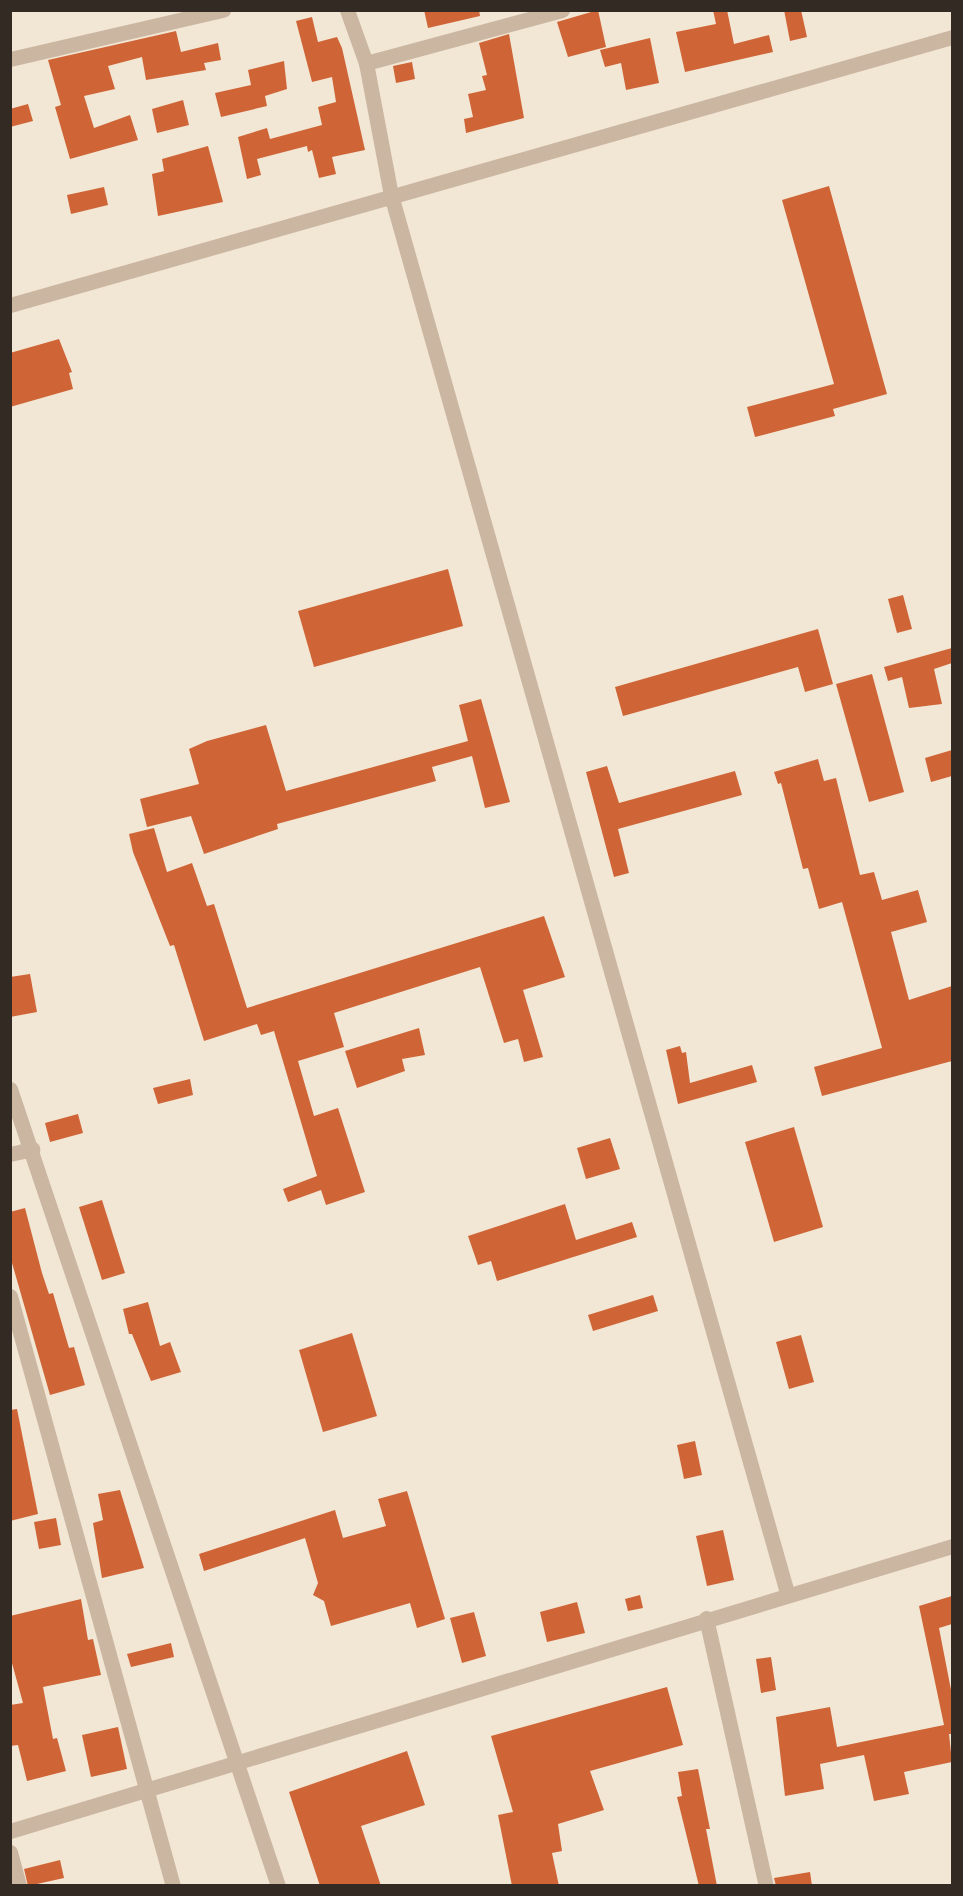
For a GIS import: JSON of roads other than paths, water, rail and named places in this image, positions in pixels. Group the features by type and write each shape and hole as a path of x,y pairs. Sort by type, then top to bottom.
{"street":[{"path":"10,60 223,10"},
{"path":"347,10 366,63 391,195 787,1593"},
{"path":"366,63 562,10"},
{"path":"10,305 952,37"},
{"path":"10,1089 278,1886"},
{"path":"10,1154 32,1149"},
{"path":"10,1296 149,1788 173,1886"},
{"path":"10,1831 787,1593 952,1546"},
{"path":"706,1618 766,1886"},
{"path":"10,1852 19,1886"}]}
